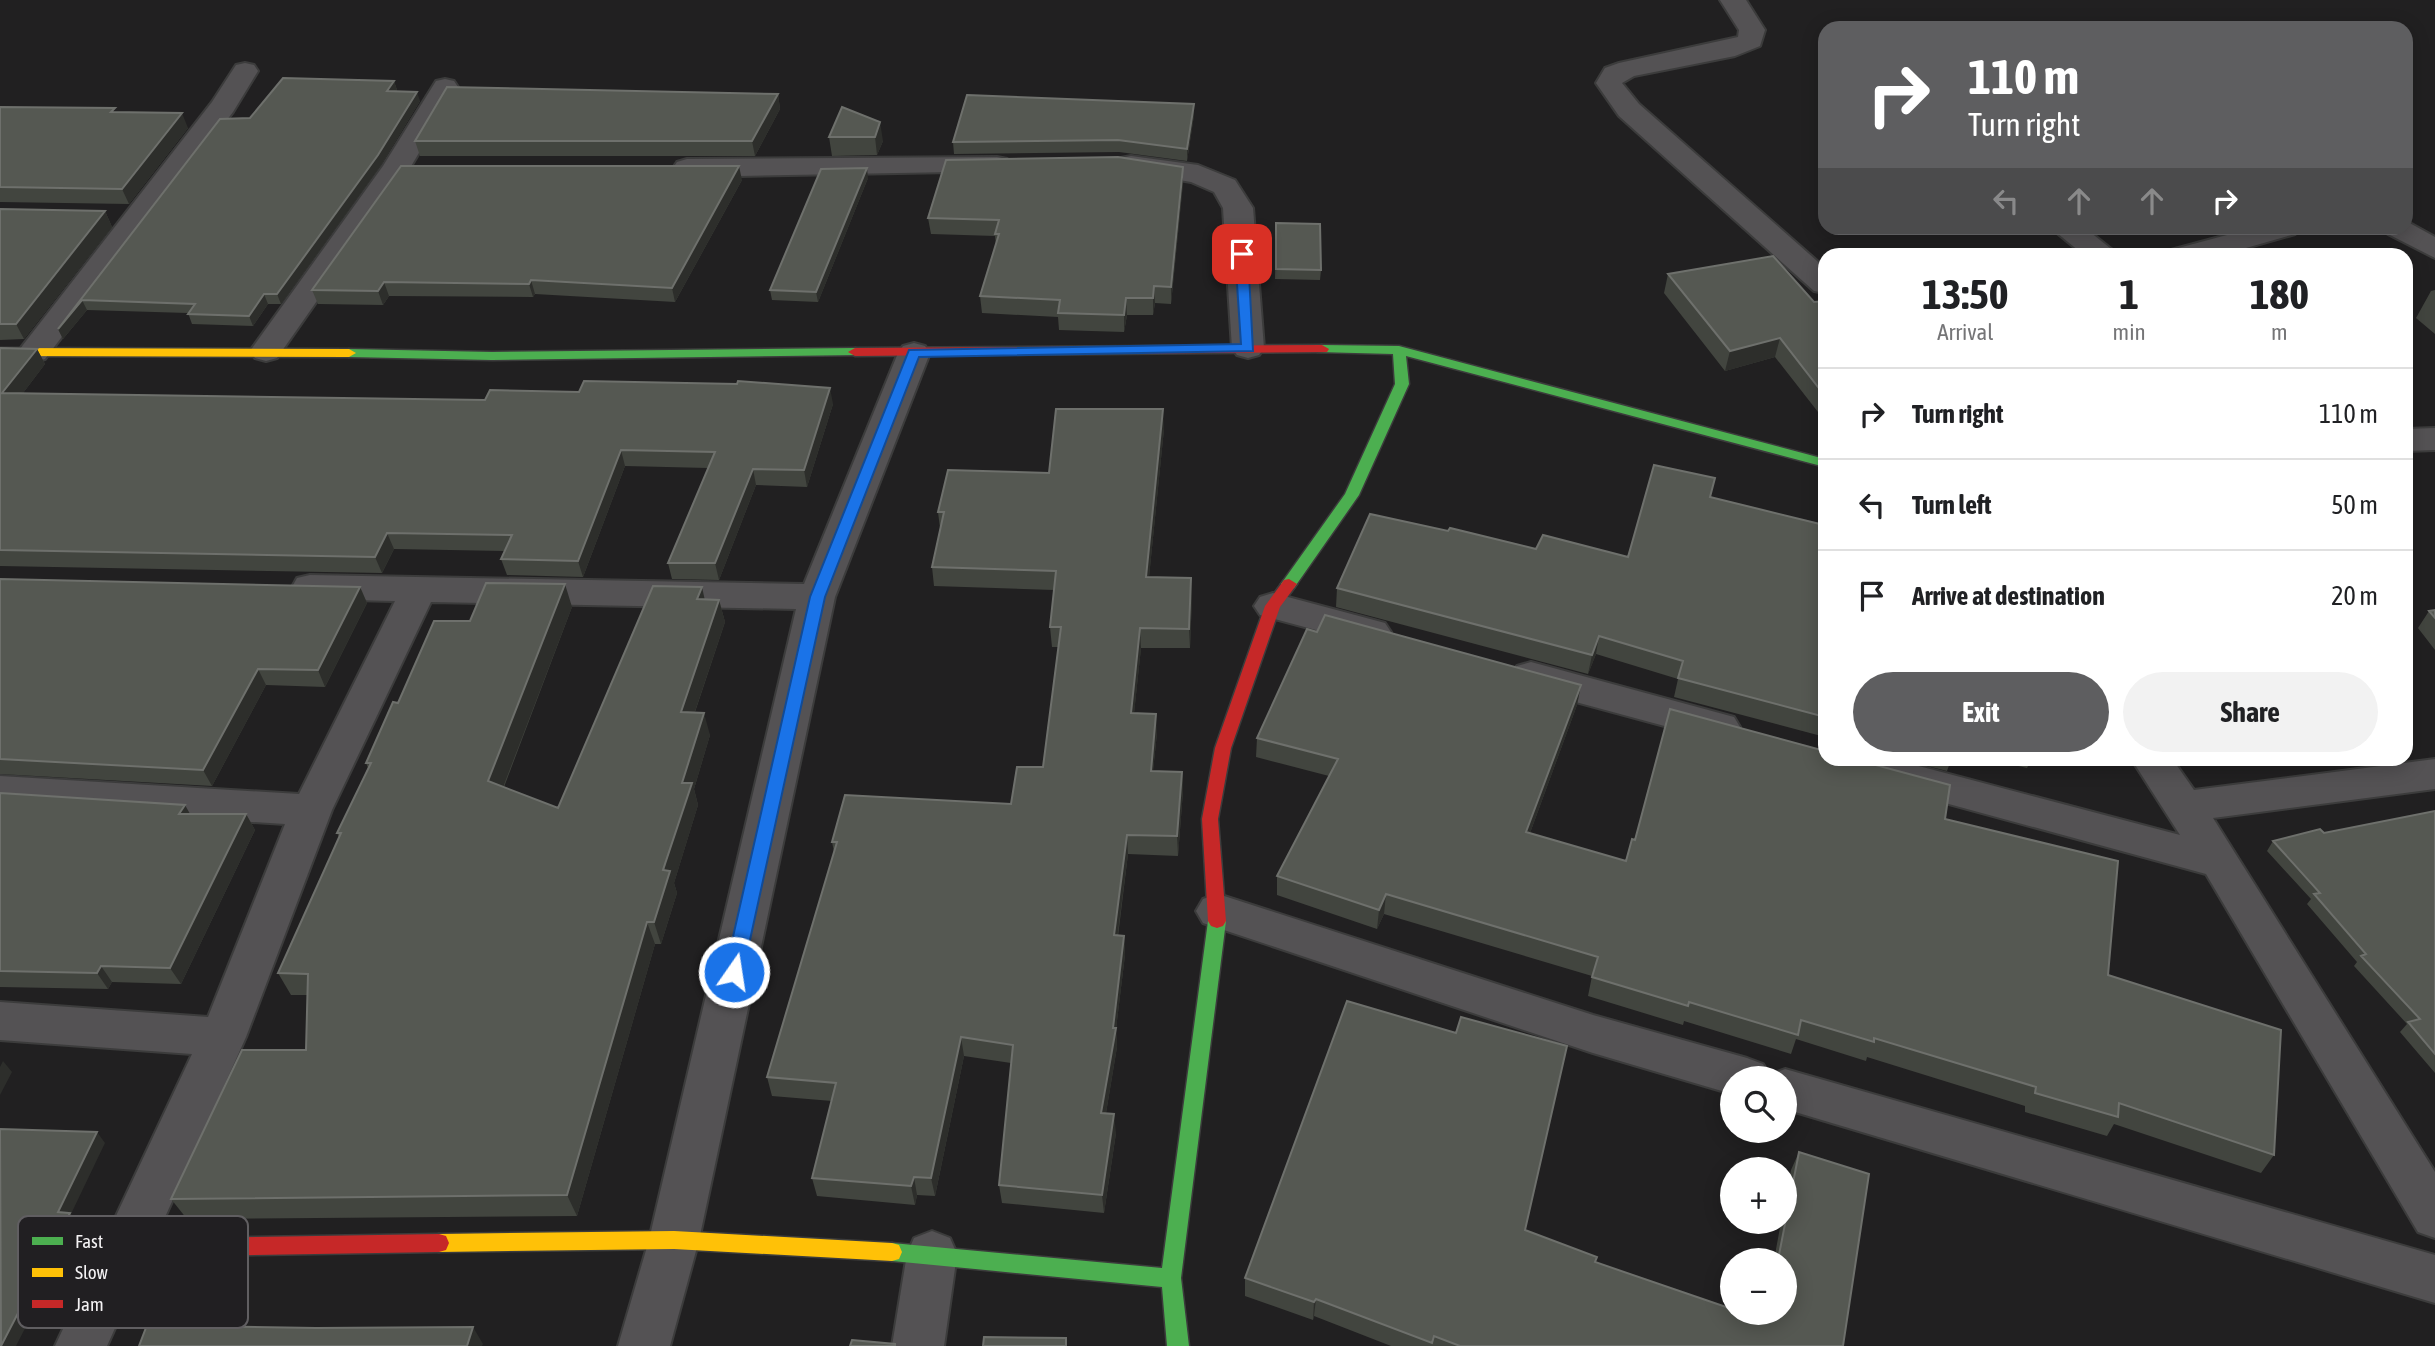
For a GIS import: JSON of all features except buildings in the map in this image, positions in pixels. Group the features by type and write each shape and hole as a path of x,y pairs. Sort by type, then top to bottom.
{"street":[{"path":"1733,0 1752,30 1751,41 1735,48 1628,69 1614,74 1609,83 1629,110 1818,278"},
{"path":"34,352 122,216 223,106 245,71"},
{"path":"266,351 409,168 446,87"},
{"path":"1105,164 1161,167 1198,173 1225,186 1238,208 1248,348"},
{"path":"656,169 1024,165"},
{"path":"2076,235 2094,248"},
{"path":"2211,248 2259,235"},
{"path":"2410,235 2435,249"},
{"path":"0,352 266,351 492,356 1248,348 1399,349 1818,461"},
{"path":"1186,1343 1171,1278 1218,911 1210,819 1223,748 1273,606 1352,495 1402,384 1399,349"},
{"path":"644,1346 674,1240 817,597 914,353"},
{"path":"2413,440 2435,439"},
{"path":"279,586 817,597"},
{"path":"142,1216 223,1037 311,810 419,589"},
{"path":"1273,606 1407,642"},
{"path":"1502,668 1758,737"},
{"path":"1867,766 2220,862"},
{"path":"2155,766 2220,862 2435,1216"},
{"path":"2182,807 2435,774"},
{"path":"0,791 311,810"},
{"path":"1218,911 1593,1034 1720,1070"},
{"path":"0,1021 223,1037"},
{"path":"1797,1093 2435,1279"},
{"path":"248,1246 674,1240 932,1254 1171,1278"},
{"path":"918,1346 932,1254"},
{"path":"81,1346 89,1328"}],"traffic: fast":[{"path":"1322,349 1399,350 1818,461"},
{"path":"1289,584 1352,495 1402,384 1399,350"},
{"path":"349,353 492,356 855,352"},
{"path":"1178,1346 1171,1278 1217,921"},
{"path":"892,1252 1171,1278"}],"traffic: slow":[{"path":"0,352 349,353"},
{"path":"439,1243 674,1240 892,1252"}],"traffic: jam":[{"path":"855,352 1322,349"},
{"path":"1217,921 1210,819 1223,748 1273,606 1289,584"},
{"path":"248,1246 439,1243"}],"route":[{"path":"734,972 817,597 914,353 1248,348 1242,254"}]}
